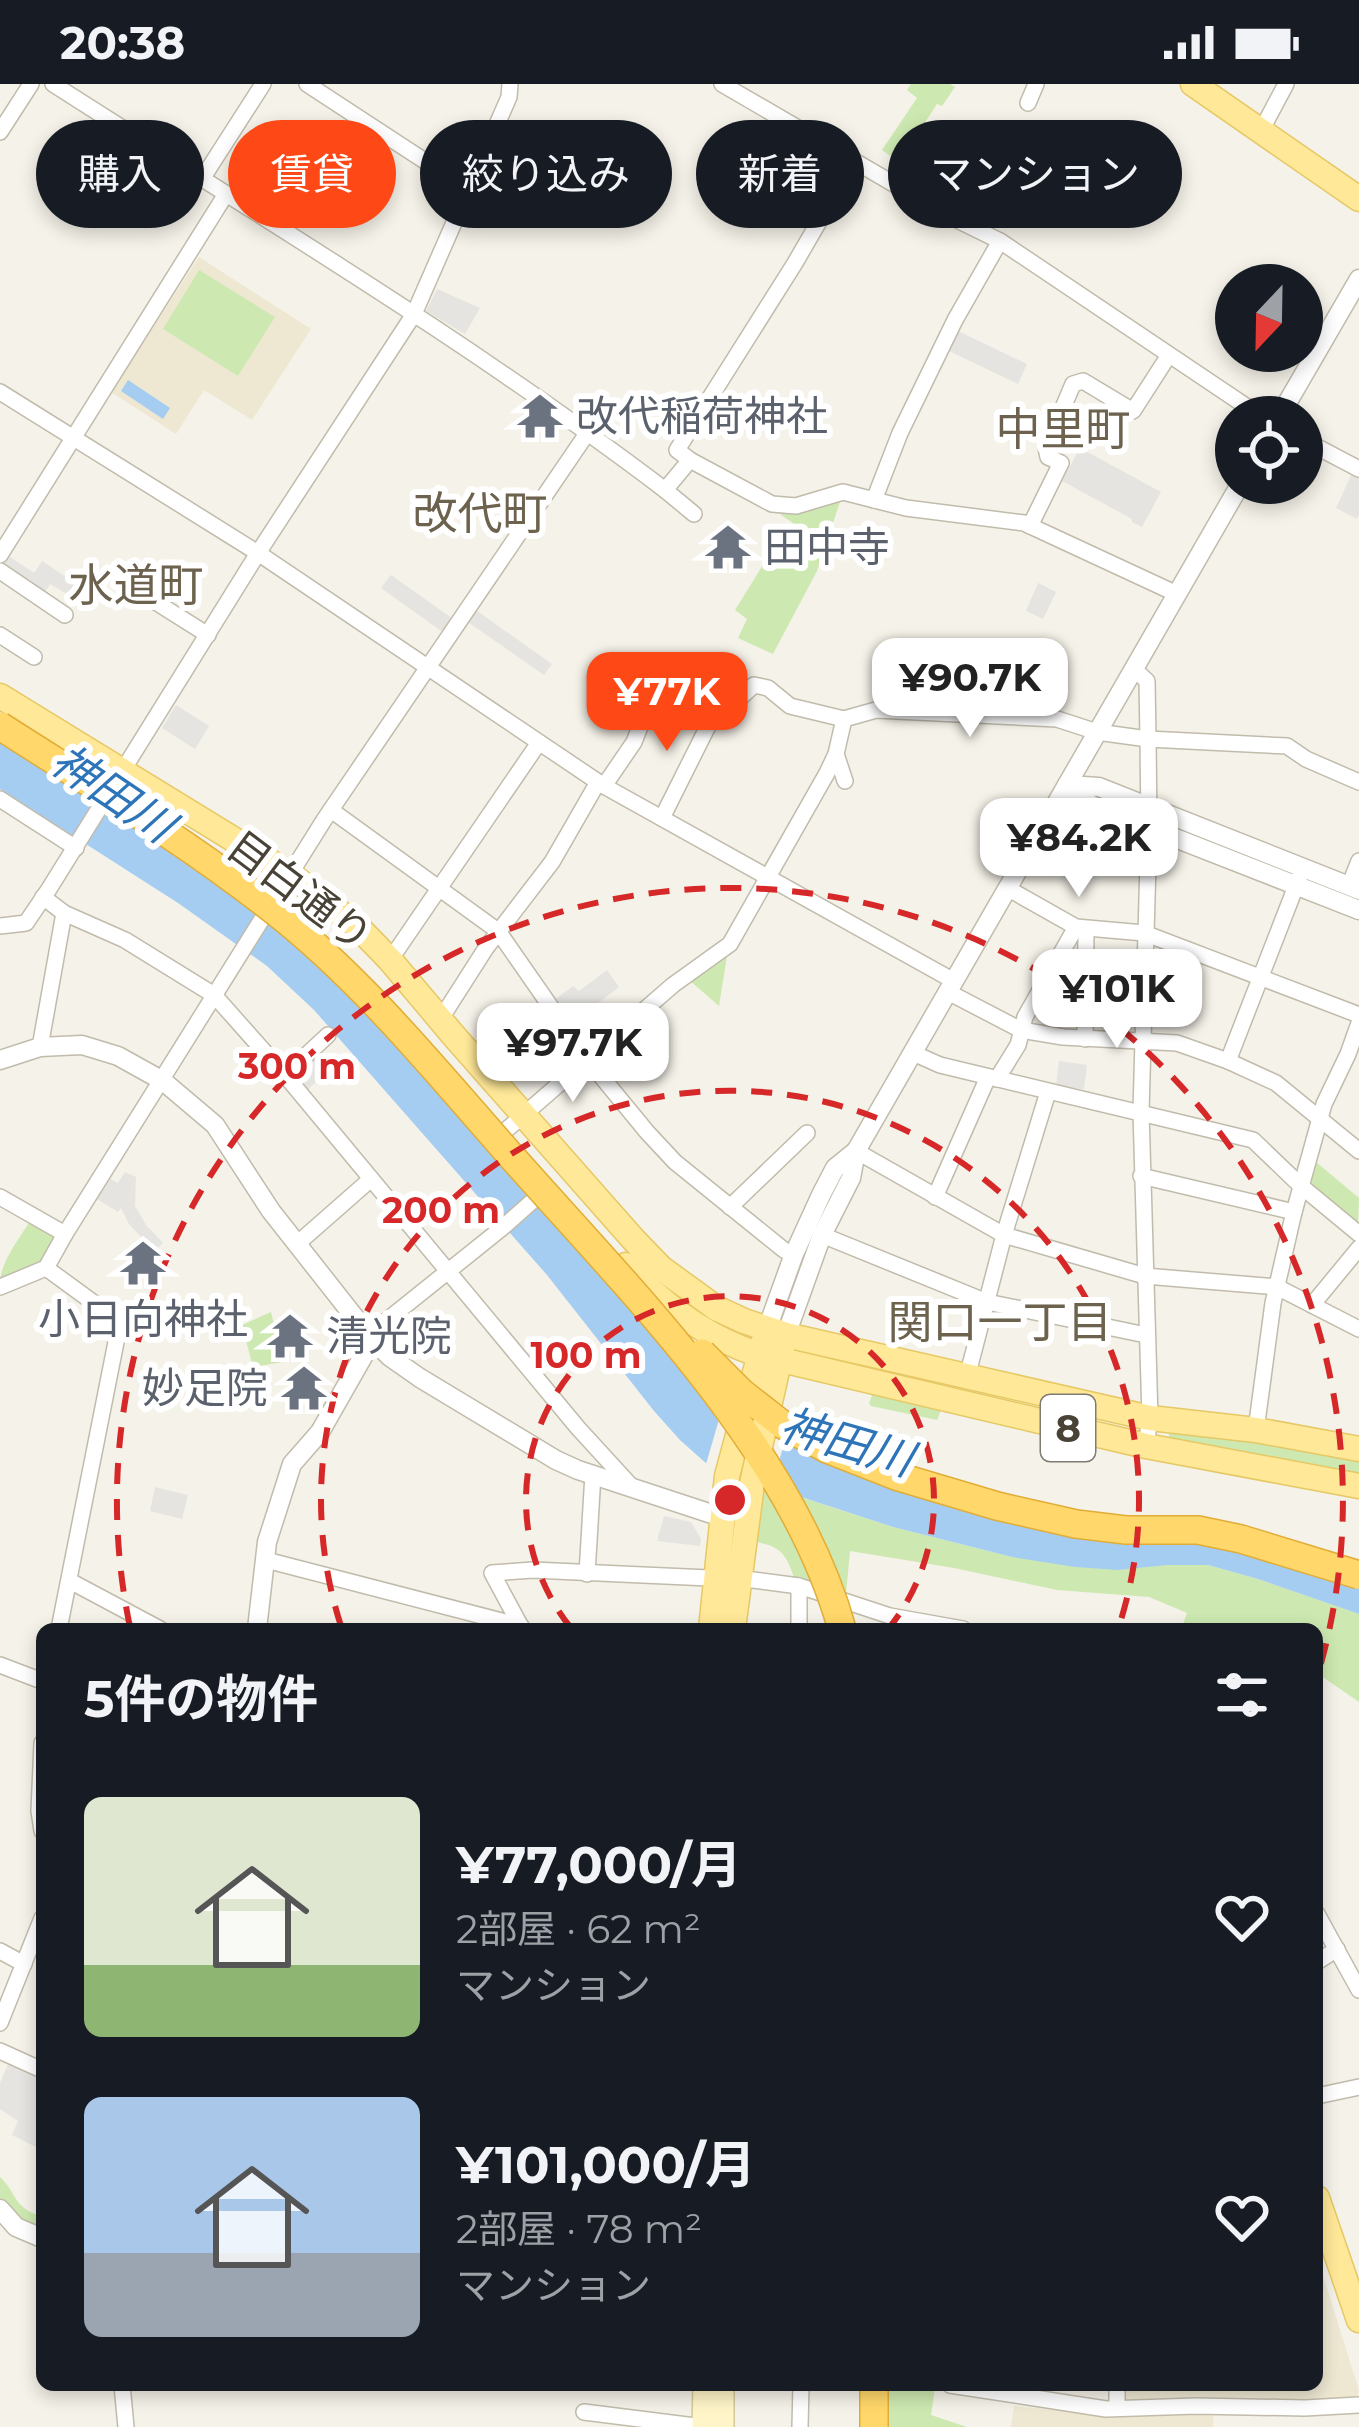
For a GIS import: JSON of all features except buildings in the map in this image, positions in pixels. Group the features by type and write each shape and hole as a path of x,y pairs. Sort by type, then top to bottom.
{"highway":[{"path":"0,724 260,900 311,942 399,1029 643,1305 746,1433 816,1556 840,1623"},
{"path":"0,746 110,815 264,923 390,1045 629,1316 730,1442 777,1514 822,1623"},
{"path":"643,1305 783,1425 827,1449 896,1476 1076,1524 1220,1534 1359,1576"},
{"path":"856,2391 856,2427"},
{"path":"874,2391 874,2427"}],"main road":[{"path":"1193,84 1359,199"},
{"name":"目白通り","path":"0,696 113,790 271,906 327,940 662,1268 716,1308 776,1332"},
{"name":"目白通り","path":"0,724 113,790 290,874 357,926 440,1020 515,1123 545,1190 677,1313 708,1335 769,1358"},
{"path":"712,1623 752,1484 755,1418 776,1332"},
{"name":"8","path":"776,1332 1150,1418 1256,1430 1359,1449"},
{"name":"8","path":"769,1358 1145,1445 1359,1486"},
{"path":"732,1623 722,1516 727,1476 755,1418"},
{"path":"1324,2239 1352,2275 1359,2320"},
{"path":"703,2427 704,2391"},
{"path":"723,2391 723,2427"}],"street":[{"path":"0,132 31,84"},
{"path":"204,176 263,84"},
{"path":"307,84 420,158"},
{"path":"499,120 510,84"},
{"path":"722,84 784,120"},
{"path":"1028,103 1036,84"},
{"path":"1261,130 1286,84"},
{"path":"62,86 113,120"},
{"path":"864,167 1000,241 1230,396"},
{"path":"204,180 415,314 588,432 694,514"},
{"path":"0,555 226,194"},
{"path":"0,926 26,923 77,846 258,553 415,314 452,228"},
{"path":"815,228 677,450 772,504 796,506 843,492 906,508 1030,526 1177,594"},
{"path":"874,500 900,433 1000,241"},
{"path":"1291,396 1359,279"},
{"path":"1030,526 1061,463 1048,457 1046,448 1073,385 1083,381 1133,411 1169,355"},
{"path":"0,392 258,553 601,784 1021,1030 1085,1039 1177,1043 1228,1061 1276,1083 1359,1151"},
{"path":"0,1287 46,1268 331,810 588,432"},
{"path":"1323,448 1356,461"},
{"path":"665,490 690,460"},
{"path":"776,1332 851,1178 856,1151 1228,504"},
{"path":"0,571 65,615"},
{"path":"116,577 208,635"},
{"path":"0,635 34,657"},
{"path":"1134,669 1147,681 1148,739 1141,1112 1150,1418 1145,1445"},
{"path":"440,1020 634,742 650,704 703,713 727,710 754,685 768,688 790,706 844,719 877,710 1057,719 1097,732 1148,739 1287,746 1359,782"},
{"path":"662,818 715,712"},
{"path":"515,1123 673,985 730,944 836,754 844,719"},
{"path":"390,960 538,744"},
{"path":"836,754 845,781"},
{"path":"1067,785 1099,787 1148,806 1359,910"},
{"path":"1067,785 1091,805 1299,877 1354,888 1359,861"},
{"path":"0,799 77,846"},
{"path":"331,810 498,932 587,1059 675,1162 794,1254"},
{"path":"1228,1061 1299,877"},
{"path":"1007,888 1081,928 1144,933 1359,1019 1354,1057 1319,1118 1294,1212 1277,1287 1256,1430"},
{"path":"43,897 214,995 633,1488"},
{"path":"40,1047 64,913"},
{"path":"935,1197 993,1078 1018,1045 1024,1017 1081,928"},
{"path":"1081,928 1085,1039"},
{"path":"285,1075 328,1035"},
{"path":"0,1060 40,1047 69,1044 118,1056 163,1081 215,1125 271,1211 390,1357 556,1460 722,1516"},
{"path":"913,1053 932,1063 1253,1140 1359,1234"},
{"path":"968,1377 1004,1234 1048,1092"},
{"path":"730,1207 807,1133"},
{"path":"856,1151 1004,1234 1145,1276 1277,1287 1359,1329"},
{"path":"776,1332 794,1254 835,1168 856,1151"},
{"path":"1142,1176 1294,1212"},
{"path":"297,1244 371,1179"},
{"path":"258,1623 267,1542 292,1464 320,1432 370,1338 545,1190"},
{"path":"0,1197 64,1234"},
{"path":"822,1235 987,1302 1146,1335"},
{"path":"1312,1305 1359,1248"},
{"path":"46,1268 120,1322 60,1623"},
{"path":"587,1574 593,1474"},
{"path":"266,1560 507,1623"},
{"path":"519,1623 492,1573 533,1570 728,1578 799,1586 890,1616 929,1623"},
{"path":"70,1581 149,1623"},
{"path":"799,1586 799,1623"},
{"path":"453,1608 458,1623"},
{"path":"0,1665 36,1679"},
{"path":"1323,1924 1359,1990"},
{"path":"0,2024 36,1933"},
{"path":"1323,1958 1337,1949"},
{"path":"0,1951 24,1964"},
{"path":"0,2051 36,2067"},
{"path":"1323,2095 1359,2086"},
{"path":"0,2209 16,2227 36,2235"},
{"path":"122,2391 125,2427"},
{"path":"800,2427 801,2391"},
{"path":"989,2391 1106,2409 1359,2405"},
{"path":"1117,2391 1118,2408"},
{"path":"584,2412 703,2427"}],"shaded area":[{"path":"199,257 311,329 252,420 204,390 176,434 111,392"},
{"path":"437,289 480,308 465,334 426,311"},
{"path":"956,330 1027,364 1018,384 947,350"},
{"path":"716,397 742,412 729,434 704,419"},
{"path":"1080,448 1161,492 1142,527 1062,481"},
{"path":"1353,471 1359,474 1357,519 1336,508"},
{"path":"7,555 34,573 42,561 81,587 74,598 50,584 43,595 0,567"},
{"path":"391,575 453,619 444,633 381,588"},
{"path":"1038,583 1056,592 1043,619 1026,611"},
{"path":"473,608 552,664 544,675 465,620"},
{"path":"176,705 209,726 195,749 162,728"},
{"path":"607,970 619,987 570,1024 553,1001 573,986 579,991"},
{"path":"317,1052 332,1068 307,1090 292,1074"},
{"path":"1059,1061 1087,1065 1084,1089 1056,1086"},
{"path":"125,1172 136,1177 135,1206 163,1243 158,1248 129,1224 121,1208 118,1212 97,1199 110,1179 118,1183"},
{"path":"155,1487 188,1495 182,1519 150,1511"},
{"path":"664,1516 691,1522 700,1546 657,1541"},
{"path":"9,2062 36,2073 36,2147 12,2135 18,2121 0,2109 0,2083"},
{"path":"1323,2276 1359,2390 1356,2399 1121,2403 1122,2391 1323,2391"},
{"path":"1014,2406 1126,2417 1189,2409 1214,2412 1213,2427 1011,2427"}],"green space":[{"path":"911,84 955,87 927,120 902,120 917,98 907,90"},
{"path":"199,270 275,317 238,376 163,329"},
{"path":"840,502 817,571 773,654 738,638 747,619 735,610 771,552 777,555 796,525 781,515 782,510"},
{"path":"727,956 719,1006 688,979"},
{"path":"1316,1162 1359,1198 1358,1225 1313,1187 1310,1171"},
{"path":"31,1220 59,1235 38,1266 0,1283 7,1259"},
{"path":"271,1312 283,1362 253,1367 242,1325"},
{"path":"873,1393 941,1410 937,1420 871,1406"},
{"path":"1169,1430 1359,1458 1359,1475 1169,1439"},
{"path":"763,1485 893,1527 1012,1557 1208,1565 1359,1614 1359,1702 1323,1677 1323,1623 1183,1623 1187,1613 1149,1597 1057,1590 850,1551 846,1594 795,1580 782,1554 756,1542"},
{"path":"0,2177 20,2204 36,2215 36,2234 0,2209"},
{"path":"889,2391 935,2391 931,2415 967,2427 889,2427"}],"water":[{"path":"128,380 170,408 163,419 121,391"},
{"name":"神田川","path":"0,738 161,841 321,962 690,1369 835,1440 976,1495 1359,1569 1359,1614 1208,1565 1118,1570 1012,1557 893,1527 717,1473 654,1411 547,1275 314,1010 267,966 178,903 0,789"}],"pier":[{"path":"725,1399 788,1431 771,1488 717,1473 706,1464"}],"place":[{"name":"改代稲荷神社","path":"540,416"},
{"name":"田中寺","path":"728,547"},
{"name":"小日向神社","path":"143,1263"},
{"name":"清光院","path":"290,1336"},
{"name":"妙足院","path":"304,1388"}],"district":[{"name":"中里町","path":"1063,429"},
{"name":"改代町","path":"480,513"},
{"name":"水道町","path":"136,585"},
{"name":"関口一丁目","path":"1000,1322"}]}
